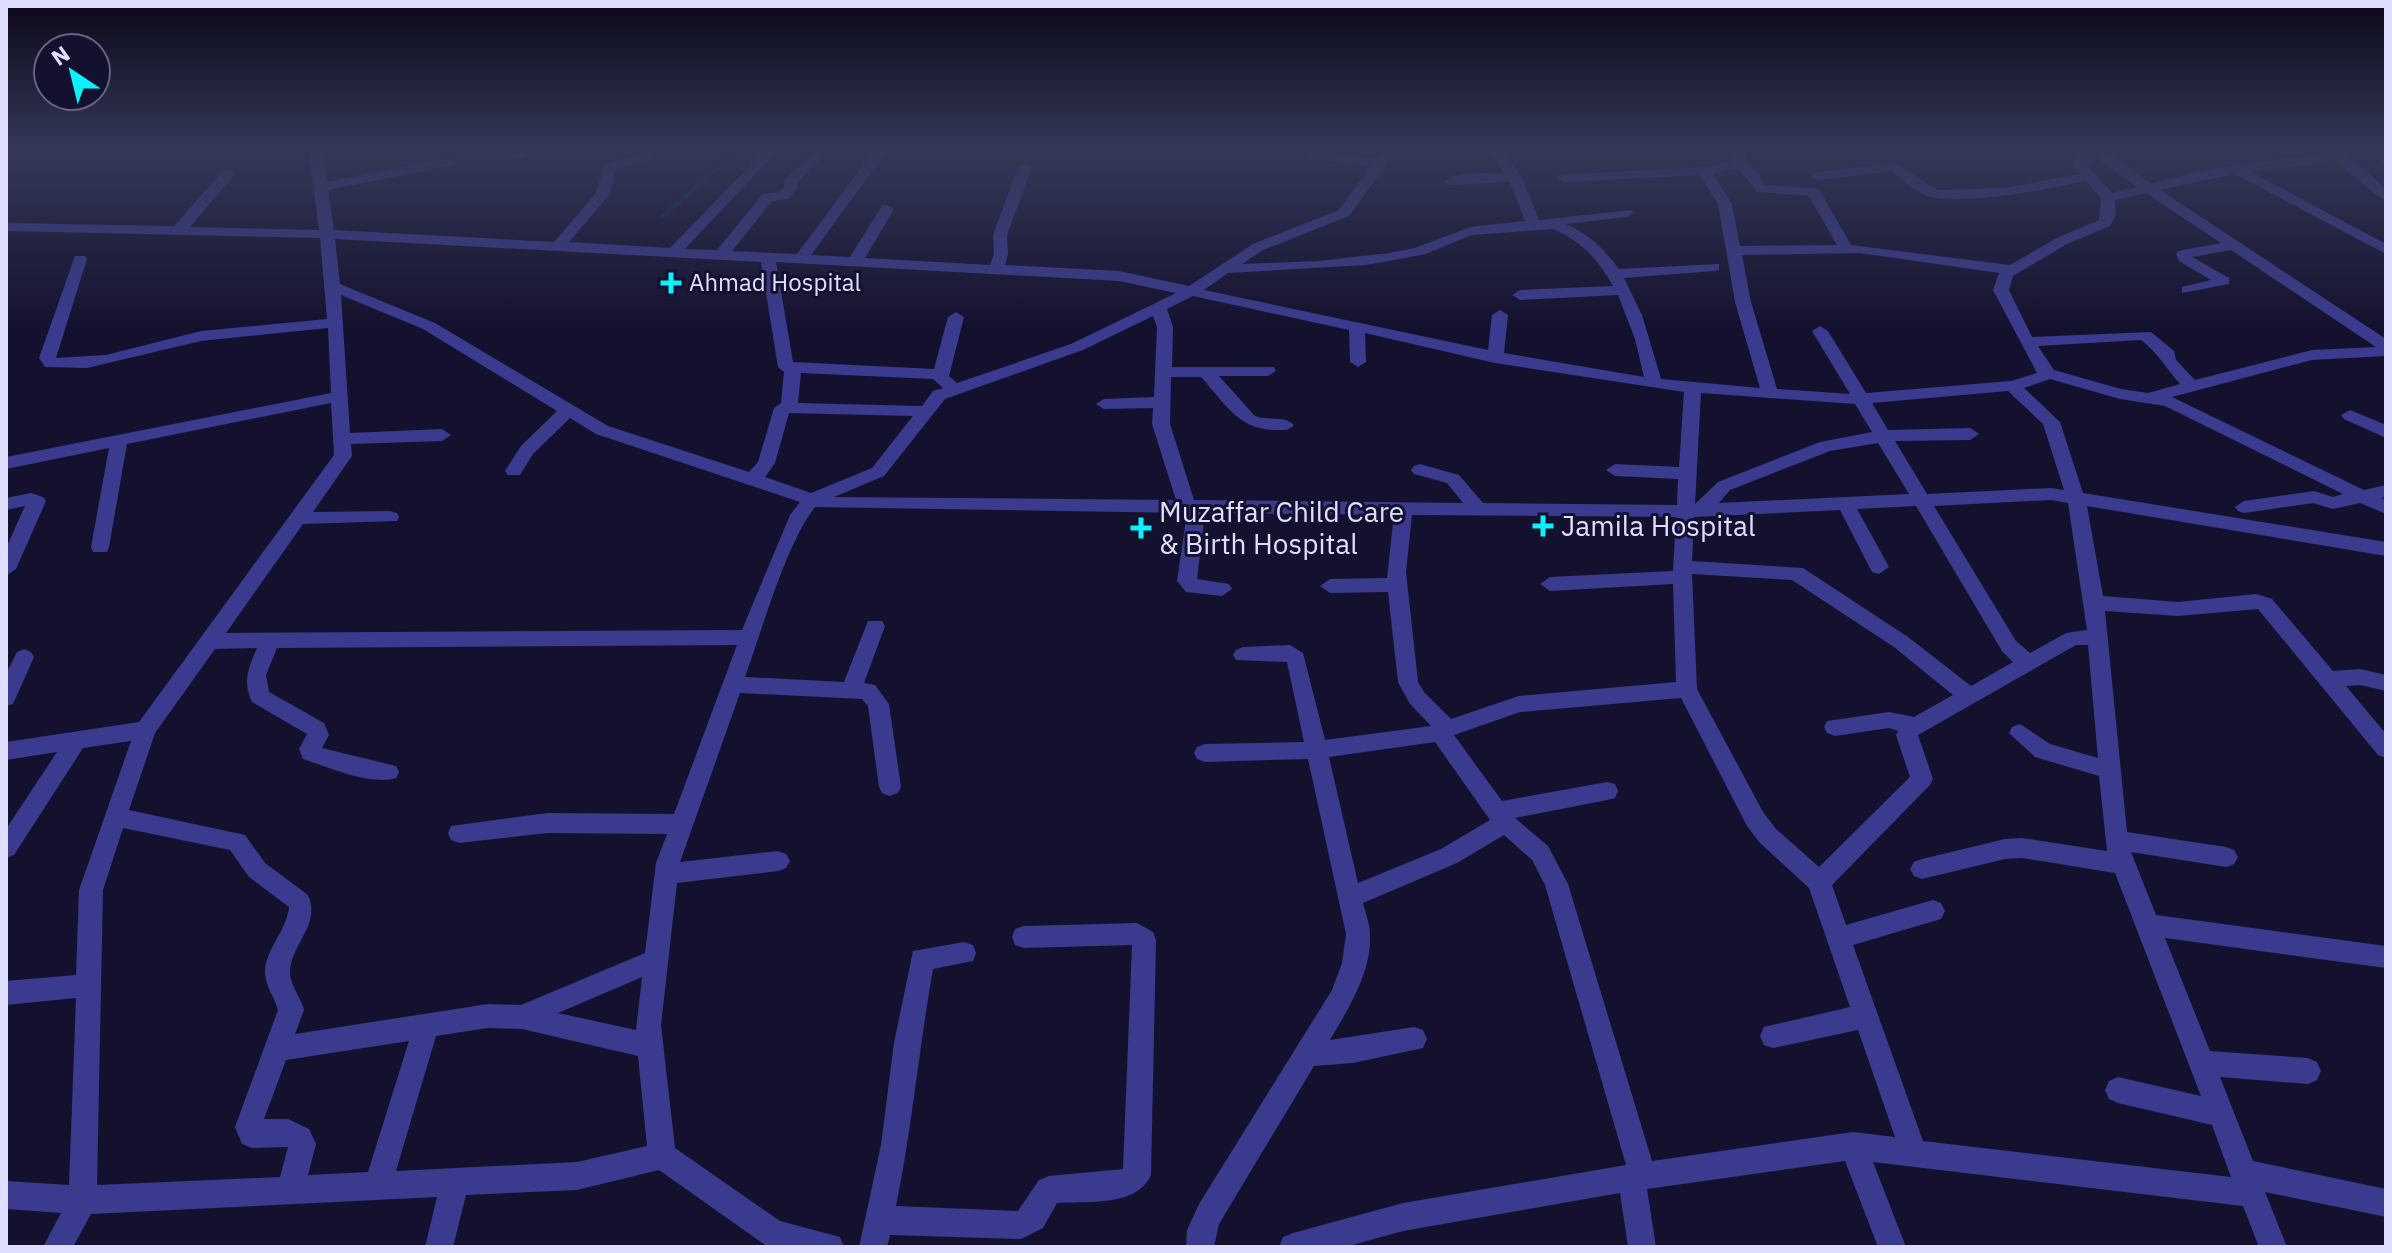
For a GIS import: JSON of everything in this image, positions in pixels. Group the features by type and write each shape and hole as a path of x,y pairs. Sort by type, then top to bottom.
{"street":[{"path":"179,230 196,210"},
{"path":"57,1247 83,1200 91,890 145,730 343,456 333,286 322,210"},
{"path":"558,246 589,210"},
{"path":"673,253 714,210"},
{"path":"721,255 757,210"},
{"path":"801,259 837,210"},
{"path":"855,262 886,210"},
{"path":"996,270 1001,254 1000,235 1009,210"},
{"path":"768,258 786,367 948,382 1077,347 1192,291 1258,247 1346,210"},
{"path":"1528,210 1534,226"},
{"path":"1726,210 1743,302 1770,394"},
{"path":"1825,210 1847,250"},
{"path":"2109,210 2105,223 2062,241 2006,274 2001,290 2046,373 2080,385 2169,401 2187,408 2386,508"},
{"path":"2181,210 2386,349"},
{"path":"2313,210 2386,250"},
{"path":"1224,269 1332,266 1417,252 1472,231 1556,225 1566,220 1627,213"},
{"path":"1556,225 1585,242 1616,274 1646,339 1654,384"},
{"path":"6,227 325,234 1119,276 1495,358 1654,384 1770,394 1863,399 2012,386 2046,373"},
{"path":"2187,290 2224,281 2184,258 2183,254 2232,245"},
{"path":"1734,251 1879,251 2012,270"},
{"path":"80,259 47,358 51,363 124,356 209,334 291,331 335,322"},
{"path":"1616,274 1714,267"},
{"path":"333,286 429,326 602,430 823,503 1693,510 2051,494 2386,549"},
{"path":"1520,295 1624,290"},
{"path":"1158,307 1165,327 1161,424 1165,442 1192,505 1187,581 1193,587 1222,589"},
{"path":"1495,358 1500,315"},
{"path":"662,1156 648,1025 667,874 682,824 750,637 799,515 812,499 878,472 948,382 956,317"},
{"path":"1357,327 1358,362"},
{"path":"1820,331 2009,646 2028,663"},
{"path":"2027,342 2145,335 2168,354 2168,361 2191,386"},
{"path":"2147,398 2312,355 2386,349"},
{"path":"789,406 793,367"},
{"path":"1205,371 1249,420 1261,425 1285,425"},
{"path":"1164,372 1268,371"},
{"path":"2012,386 2051,422 2076,498 2094,603 2116,840 2123,864 2273,1247"},
{"path":"1693,387 1687,473 1693,510 1683,572 1687,689 1755,819 1768,836 1819,882 1914,1153"},
{"path":"6,463 340,396"},
{"path":"1104,404 1162,402"},
{"path":"753,480 766,463 780,410 789,406 926,411"},
{"path":"514,471 527,450 568,410"},
{"path":"2350,415 2386,432"},
{"path":"1693,510 1724,486 1826,446 1884,436 1970,434"},
{"path":"342,439 442,435"},
{"path":"100,547 119,440"},
{"path":"1420,470 1453,479 1477,508"},
{"path":"1615,470 1687,473"},
{"path":"2244,507 2314,497 2333,503 2386,491"},
{"path":"6,504 37,501 6,569"},
{"path":"1845,503 1879,567"},
{"path":"1404,508 1396,572 1408,682 1443,729 1500,818 1540,853 1556,884 1637,1176 1642,1247"},
{"path":"299,518 390,517"},
{"path":"1550,584 1683,572 1796,573 1901,642 1969,696"},
{"path":"1330,586 1397,585"},
{"path":"2094,603 2178,609 2262,602 2386,749"},
{"path":"851,690 875,626"},
{"path":"210,641 750,637"},
{"path":"1819,882 1922,779 1907,735 1915,726 2073,638 2097,637"},
{"path":"270,641 256,675 259,696 316,729 318,735 311,753 348,765 388,772"},
{"path":"1200,1247 1201,1230 1209,1214 1310,1054 1343,995 1354,963 1358,934 1296,658 1290,653 1243,655"},
{"path":"6,698 24,657"},
{"path":"2328,679 2363,677 2386,683"},
{"path":"733,685 868,691 878,704 890,787"},
{"path":"1205,753 1317,750 1443,729 1519,704 1687,689"},
{"path":"1835,727 1889,720 1915,726"},
{"path":"6,751 145,730"},
{"path":"2020,733 2043,751 2055,756 2110,770"},
{"path":"6,848 76,741"},
{"path":"1350,897 1449,856 1500,818 1607,791"},
{"path":"116,817 237,842 257,870 300,902 301,912 278,968 277,981 290,1000 291,1010 248,1127 252,1134 299,1135 302,1144 290,1190"},
{"path":"459,833 577,822 682,824"},
{"path":"2116,840 2226,857"},
{"path":"1922,869 2005,849 2022,848 2123,864"},
{"path":"667,874 778,861"},
{"path":"1839,938 1933,911"},
{"path":"2147,925 2386,957"},
{"path":"879,1220 1021,1225 1033,1218 1049,1190 1128,1183 1137,1175 1144,940 1137,934 1024,937"},
{"path":"873,1247 895,1145 907,1043 922,959 964,953"},
{"path":"522,1017 656,960"},
{"path":"6,993 89,985"},
{"path":"276,1049 488,1016 522,1017 650,1046"},
{"path":"1773,1036 1866,1016"},
{"path":"378,1186 426,1026"},
{"path":"1310,1054 1353,1051 1414,1039"},
{"path":"2201,1063 2308,1071"},
{"path":"2118,1090 2220,1114"},
{"path":"1853,1146 1892,1247"},
{"path":"1293,1247 1403,1217 1637,1176 1853,1146 2247,1183 2386,1203"},
{"path":"6,1195 83,1200 577,1176 662,1156 783,1240 830,1247"},
{"path":"439,1247 455,1182"}],"waterway":[{"path":"663,216 669,210"}],"place":[{"name":"Ahmad Hospital","path":"671,283"},
{"name":"Jamila Hospital","path":"1543,526"},
{"name":"Muzaffar Child Care & Birth Hospital","path":"1141,528"}]}
